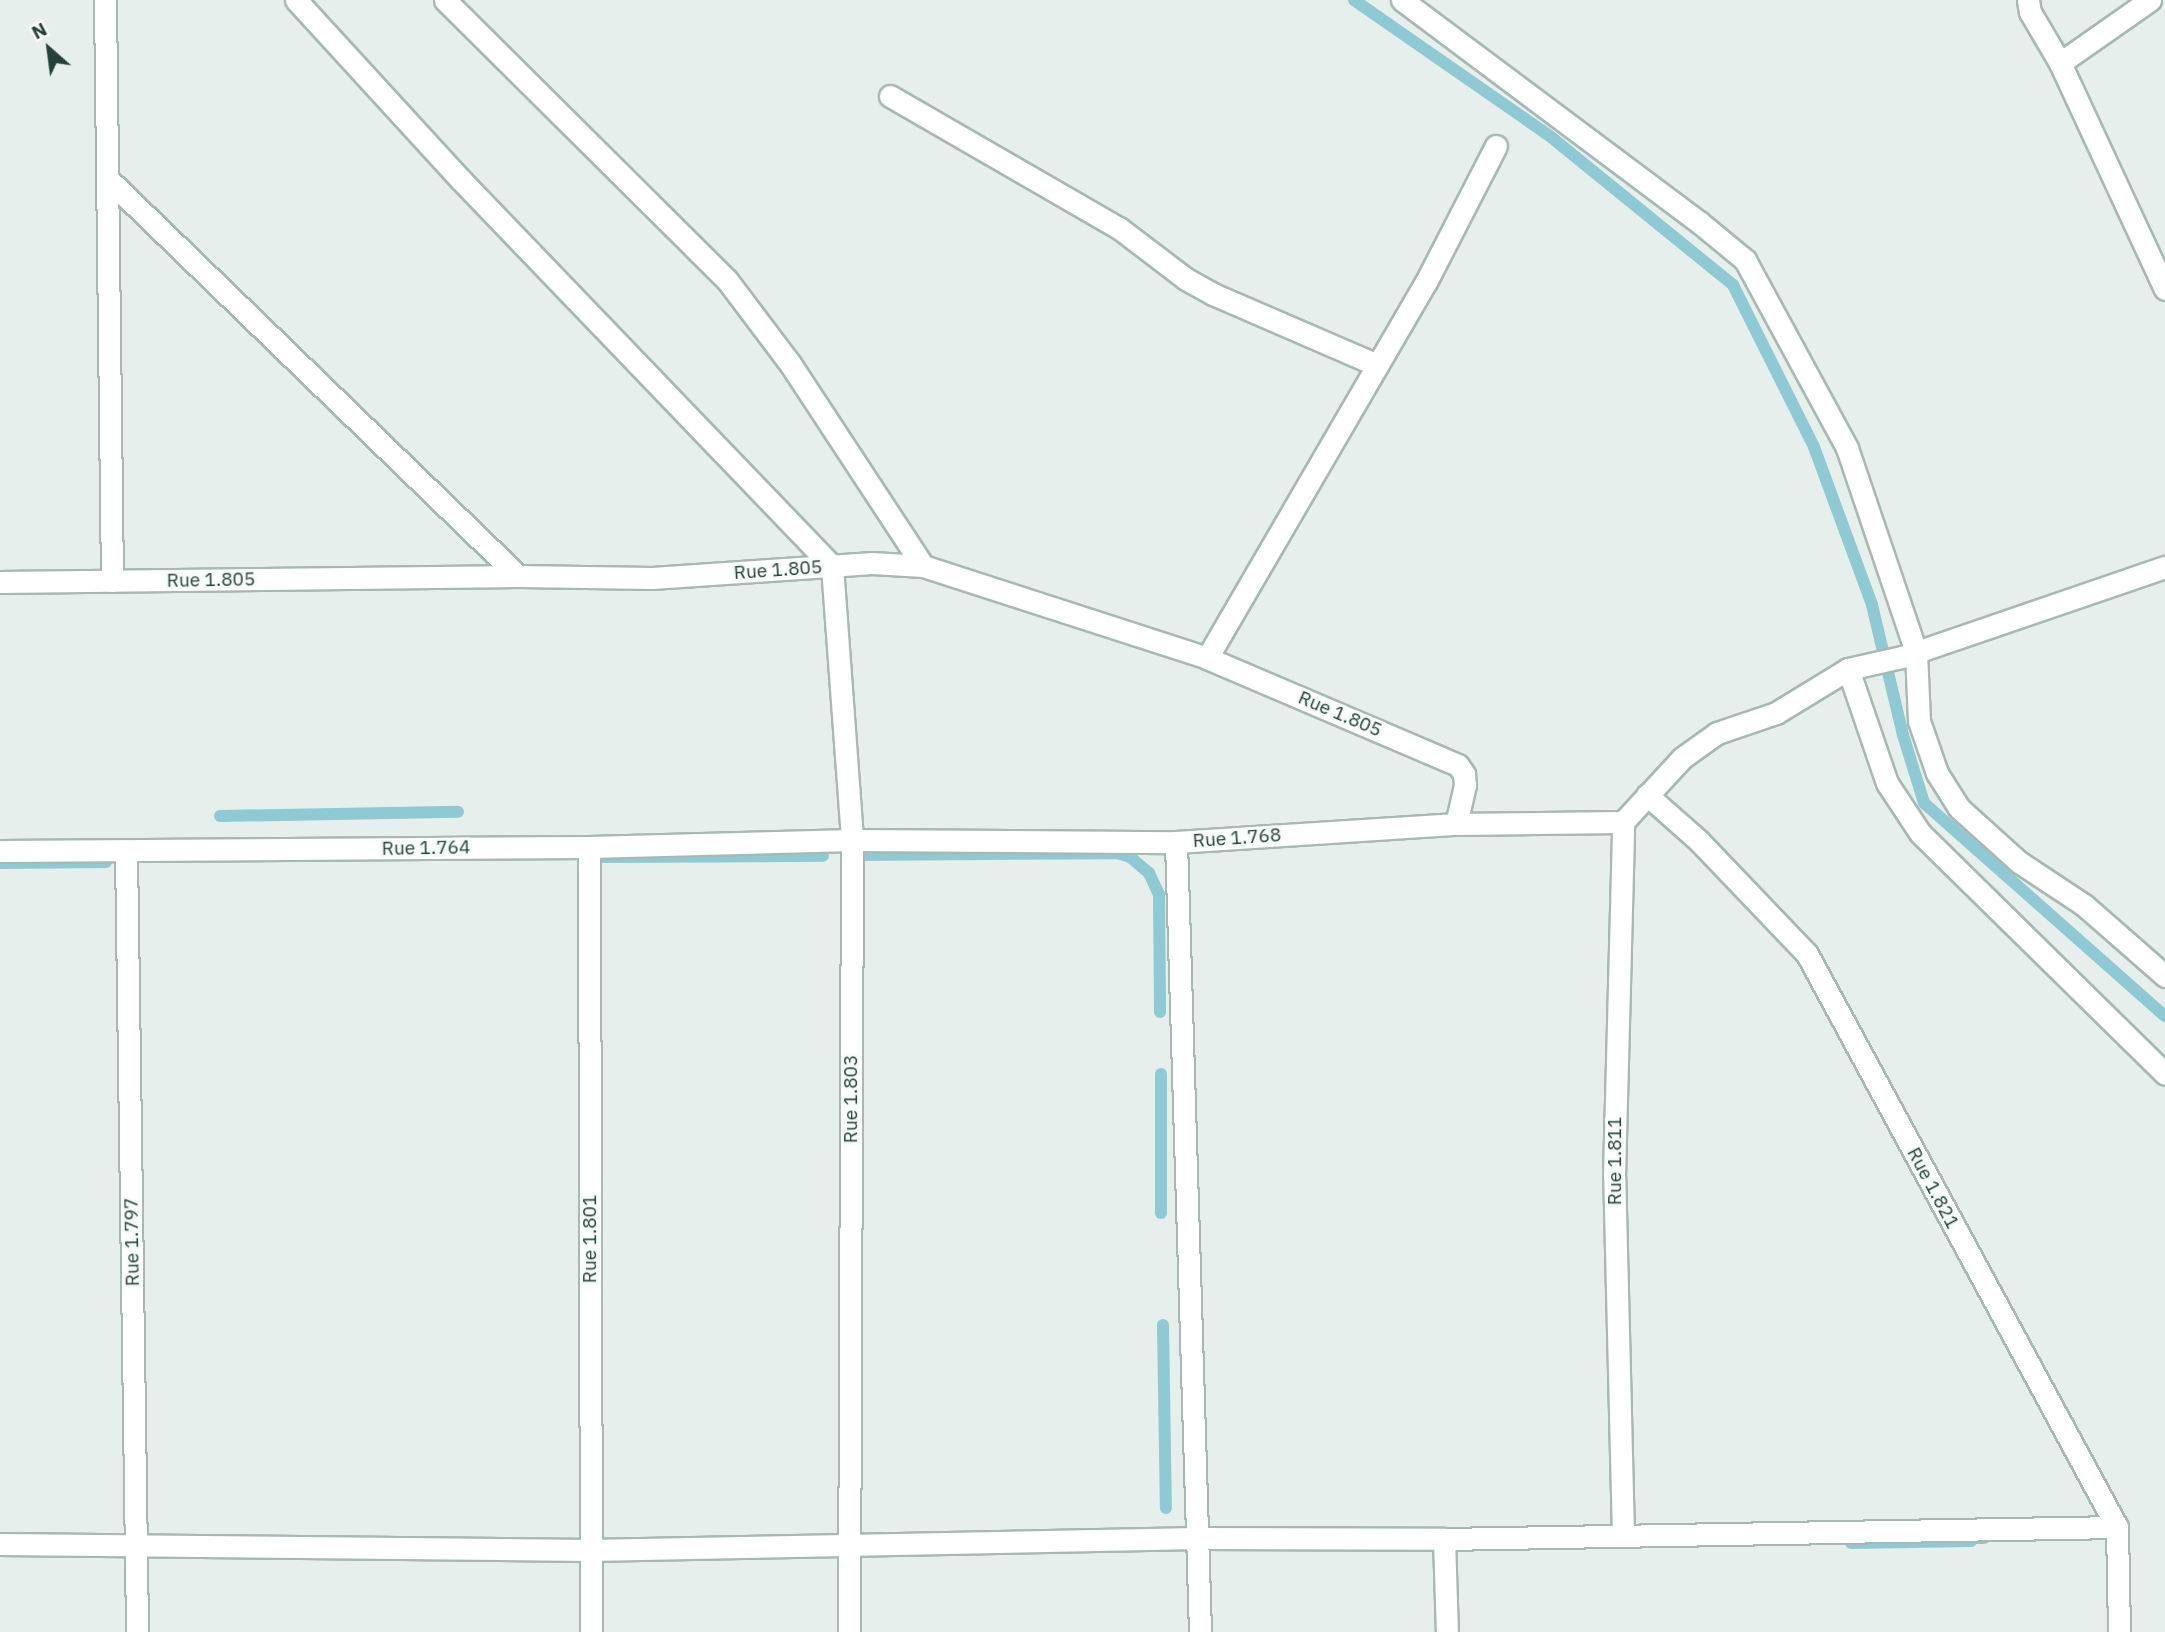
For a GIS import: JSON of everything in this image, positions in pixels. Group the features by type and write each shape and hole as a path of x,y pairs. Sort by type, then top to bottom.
{"street":[{"path":"105,0 112,581"},
{"path":"296,0 461,180 832,566"},
{"path":"445,0 727,280 791,365 923,566"},
{"path":"1402,0 1688,213 1745,260 1847,448 1909,655 1919,721 1937,773 1959,808 2019,862 2084,905 2165,976"},
{"path":"2028,0 2030,12 2060,63 2163,282"},
{"path":"2060,63 2151,0"},
{"path":"890,96 1119,228 1204,289 1377,365"},
{"path":"1208,658 1426,282 1496,146"},
{"path":"109,180 519,576"},
{"name":"Rue 1.805","path":"0,582 519,576 652,578 872,564 923,566 1208,658 1458,765 1464,774 1465,785 1456,824"},
{"name":"Rue 1.803","path":"832,566 852,840 849,1632"},
{"path":"1623,822 1682,758 1717,733 1776,713 1848,668 1909,655 2165,566"},
{"path":"1848,668 1887,783 1920,833 2165,1074"},
{"name":"Rue 1.821","path":"1647,795 1699,841 1807,954 2117,1527 2119,1632"},
{"name":"Rue 1.768","path":"852,840 1176,842 1456,824 1623,822"},
{"name":"Rue 1.811","path":"1623,822 1614,1176 1623,1536"},
{"name":"Rue 1.764","path":"0,851 589,847 852,840"},
{"path":"1176,842 1199,1632"},
{"name":"Rue 1.801","path":"589,847 591,1632"},
{"name":"Rue 1.797","path":"126,851 137,1632"},
{"path":"0,1545 137,1544 590,1550 1198,1538 1444,1539 2117,1527"},
{"path":"1444,1539 1447,1632"}],"waterway":[{"path":"1354,0 1551,137 1733,285 1814,447 1872,605 1903,735 1924,803 2165,1016"},
{"path":"220,816 458,812"},
{"path":"854,855 1117,853 1130,857 1149,873 1159,894 1160,1012"},
{"path":"600,857 823,856"},
{"path":"1,863 106,862"},
{"path":"1161,1074 1161,1213"},
{"path":"1163,1325 1166,1508"},
{"path":"1851,1543 1971,1541 1971,1538 1984,1538"}]}
